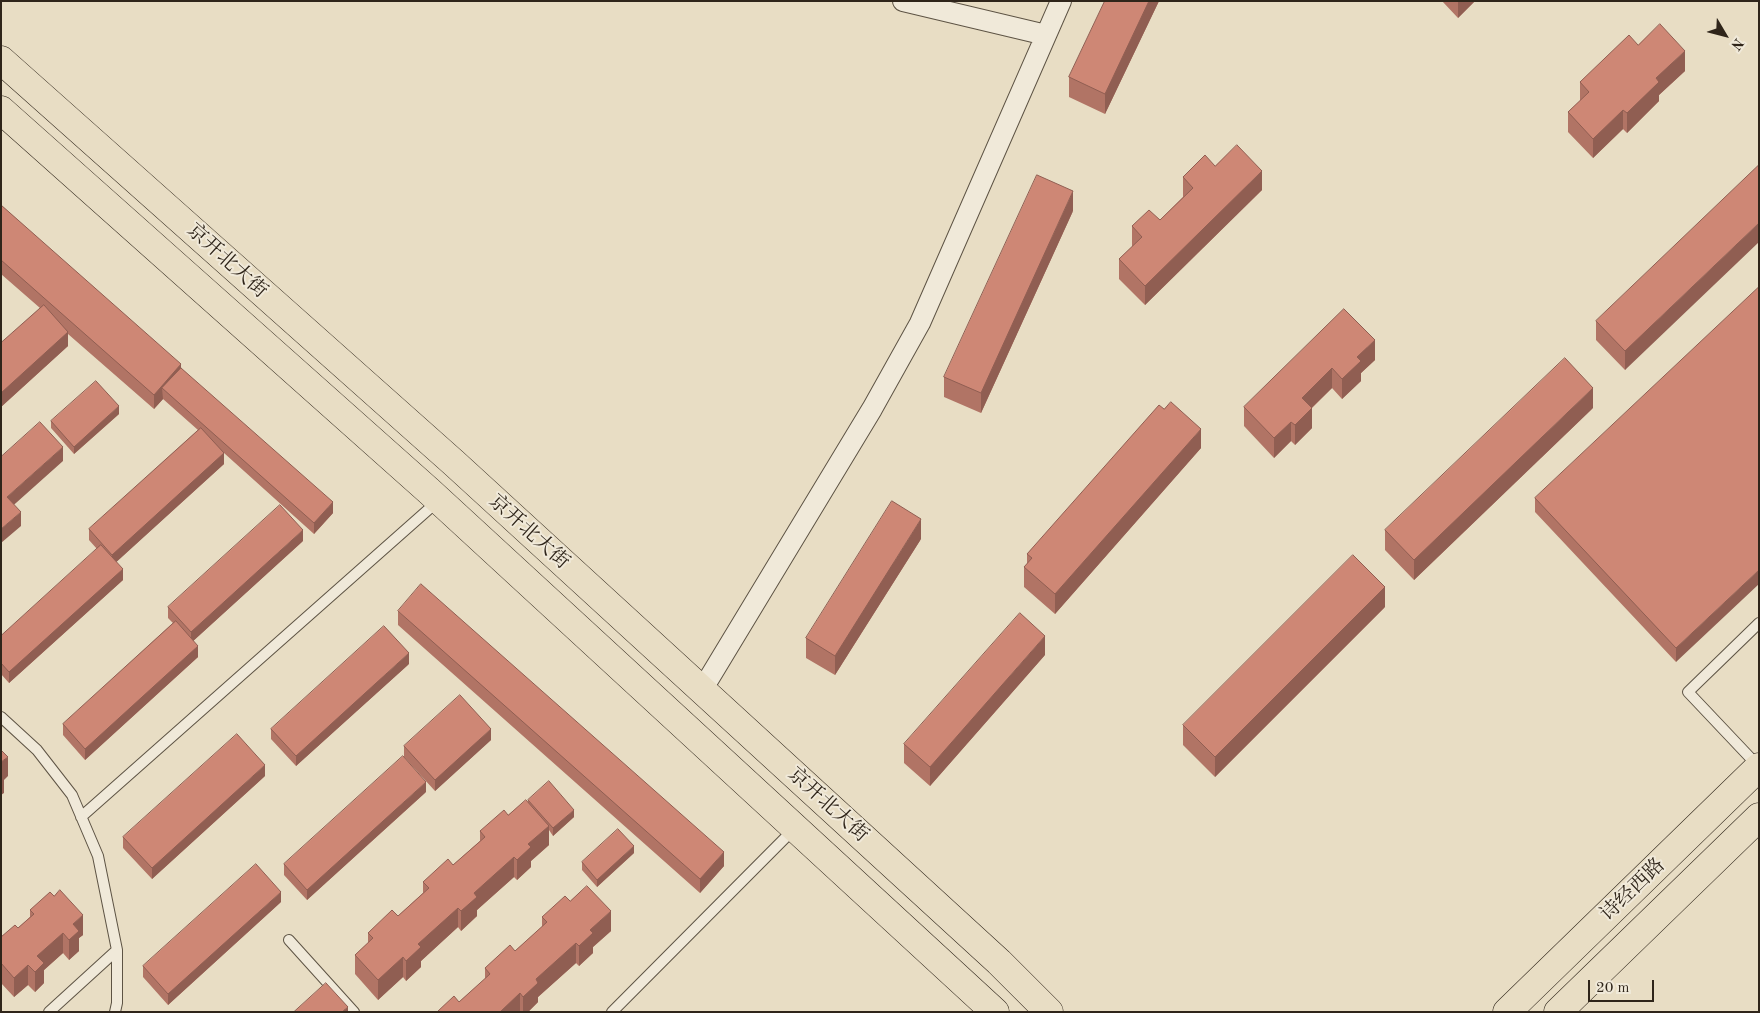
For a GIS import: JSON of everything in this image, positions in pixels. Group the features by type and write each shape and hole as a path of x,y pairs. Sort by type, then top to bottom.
{"main road":[{"name":"京开北大街","path":"1,60 454,463 999,962 1048,1012"},
{"name":"京开北大街","path":"1,110 438,500 996,1012"},
{"name":"诗经西路","path":"1507,1012 1759,767"},
{"name":"诗经西路","path":"1558,1012 1759,817"}],"street":[{"path":"903,1 1046,35"},
{"path":"702,690 872,409 920,323 1061,1"}],"lane":[{"path":"81,817 438,500"},
{"path":"1759,623 1688,692 1759,767"},
{"path":"1,717 37,750 72,796 98,856 118,950 117,1003 115,1012"},
{"path":"612,1012 796,827"},
{"path":"289,940 354,1012"},
{"path":"49,1012 118,950"}],"building":[{"path":"1105,1 1149,1 1105,94 1069,77"},
{"path":"1660,24 1685,51 1656,78 1659,82 1627,113 1623,110 1593,139 1568,112 1589,92 1580,82 1629,35 1638,45"},
{"path":"1237,145 1262,171 1145,286 1119,259 1142,237 1132,226 1149,210 1160,220 1193,188 1183,177 1205,155 1215,166"},
{"path":"1759,165 1759,223 1625,351 1596,321"},
{"path":"1037,175 1073,191 981,393 944,377"},
{"path":"1,205 181,364 154,395 1,260"},
{"path":"1759,287 1759,570 1676,648 1535,498"},
{"path":"44,305 68,332 1,393 1,343"},
{"path":"1344,309 1375,340 1357,357 1361,361 1342,379 1332,368 1302,398 1312,408 1295,425 1291,422 1274,438 1244,407"},
{"path":"1565,358 1593,388 1414,560 1385,530"},
{"path":"181,368 333,502 314,523 162,388"},
{"path":"96,381 119,406 74,447 51,421"},
{"path":"1171,402 1201,429 1055,594 1024,567 1032,558 1027,554 1159,405 1164,409"},
{"path":"40,422 63,447 7,497 21,512 1,529 1,457"},
{"path":"201,428 224,453 112,555 89,529"},
{"path":"892,501 921,519 835,656 806,638"},
{"path":"280,505 303,530 191,632 168,607"},
{"path":"101,545 123,569 9,672 1,663 1,636"},
{"path":"1353,555 1385,587 1215,757 1183,725"},
{"path":"421,584 724,852 700,879 398,611"},
{"path":"1020,613 1045,636 930,767 904,744"},
{"path":"176,621 198,646 85,749 63,724"},
{"path":"384,626 409,653 296,756 271,729"},
{"path":"460,695 491,729 435,780 404,746"},
{"path":"237,734 265,765 152,868 123,837"},
{"path":"1,750 8,757 1,762"},
{"path":"403,756 426,782 307,890 284,864"},
{"path":"549,781 574,810 553,828 528,800"},
{"path":"526,800 549,826 528,844 531,847 517,860 514,857 474,893 477,897 461,911 458,908 418,944 421,947 406,961 403,957 378,980 355,955 373,938 368,933 392,910 398,916 429,888 423,882 448,859 453,865 485,837 480,831 504,810 508,815"},
{"path":"618,829 634,846 597,880 582,862"},
{"path":"256,864 281,892 168,994 143,966"},
{"path":"587,886 611,911 590,930 593,933 579,946 576,943 536,979 538,983 523,997 520,993 500,1012 437,1012 454,996 459,1002 490,974 485,968 510,945 515,951 547,922 542,917 565,896 570,901"},
{"path":"60,890 83,915 73,924 79,931 69,940 63,933 37,956 44,963 35,972 28,965 14,978 1,963 1,937 15,925 18,928 34,914 30,910 50,892 54,896"},
{"path":"326,983 348,1007 342,1012 294,1012"}]}
